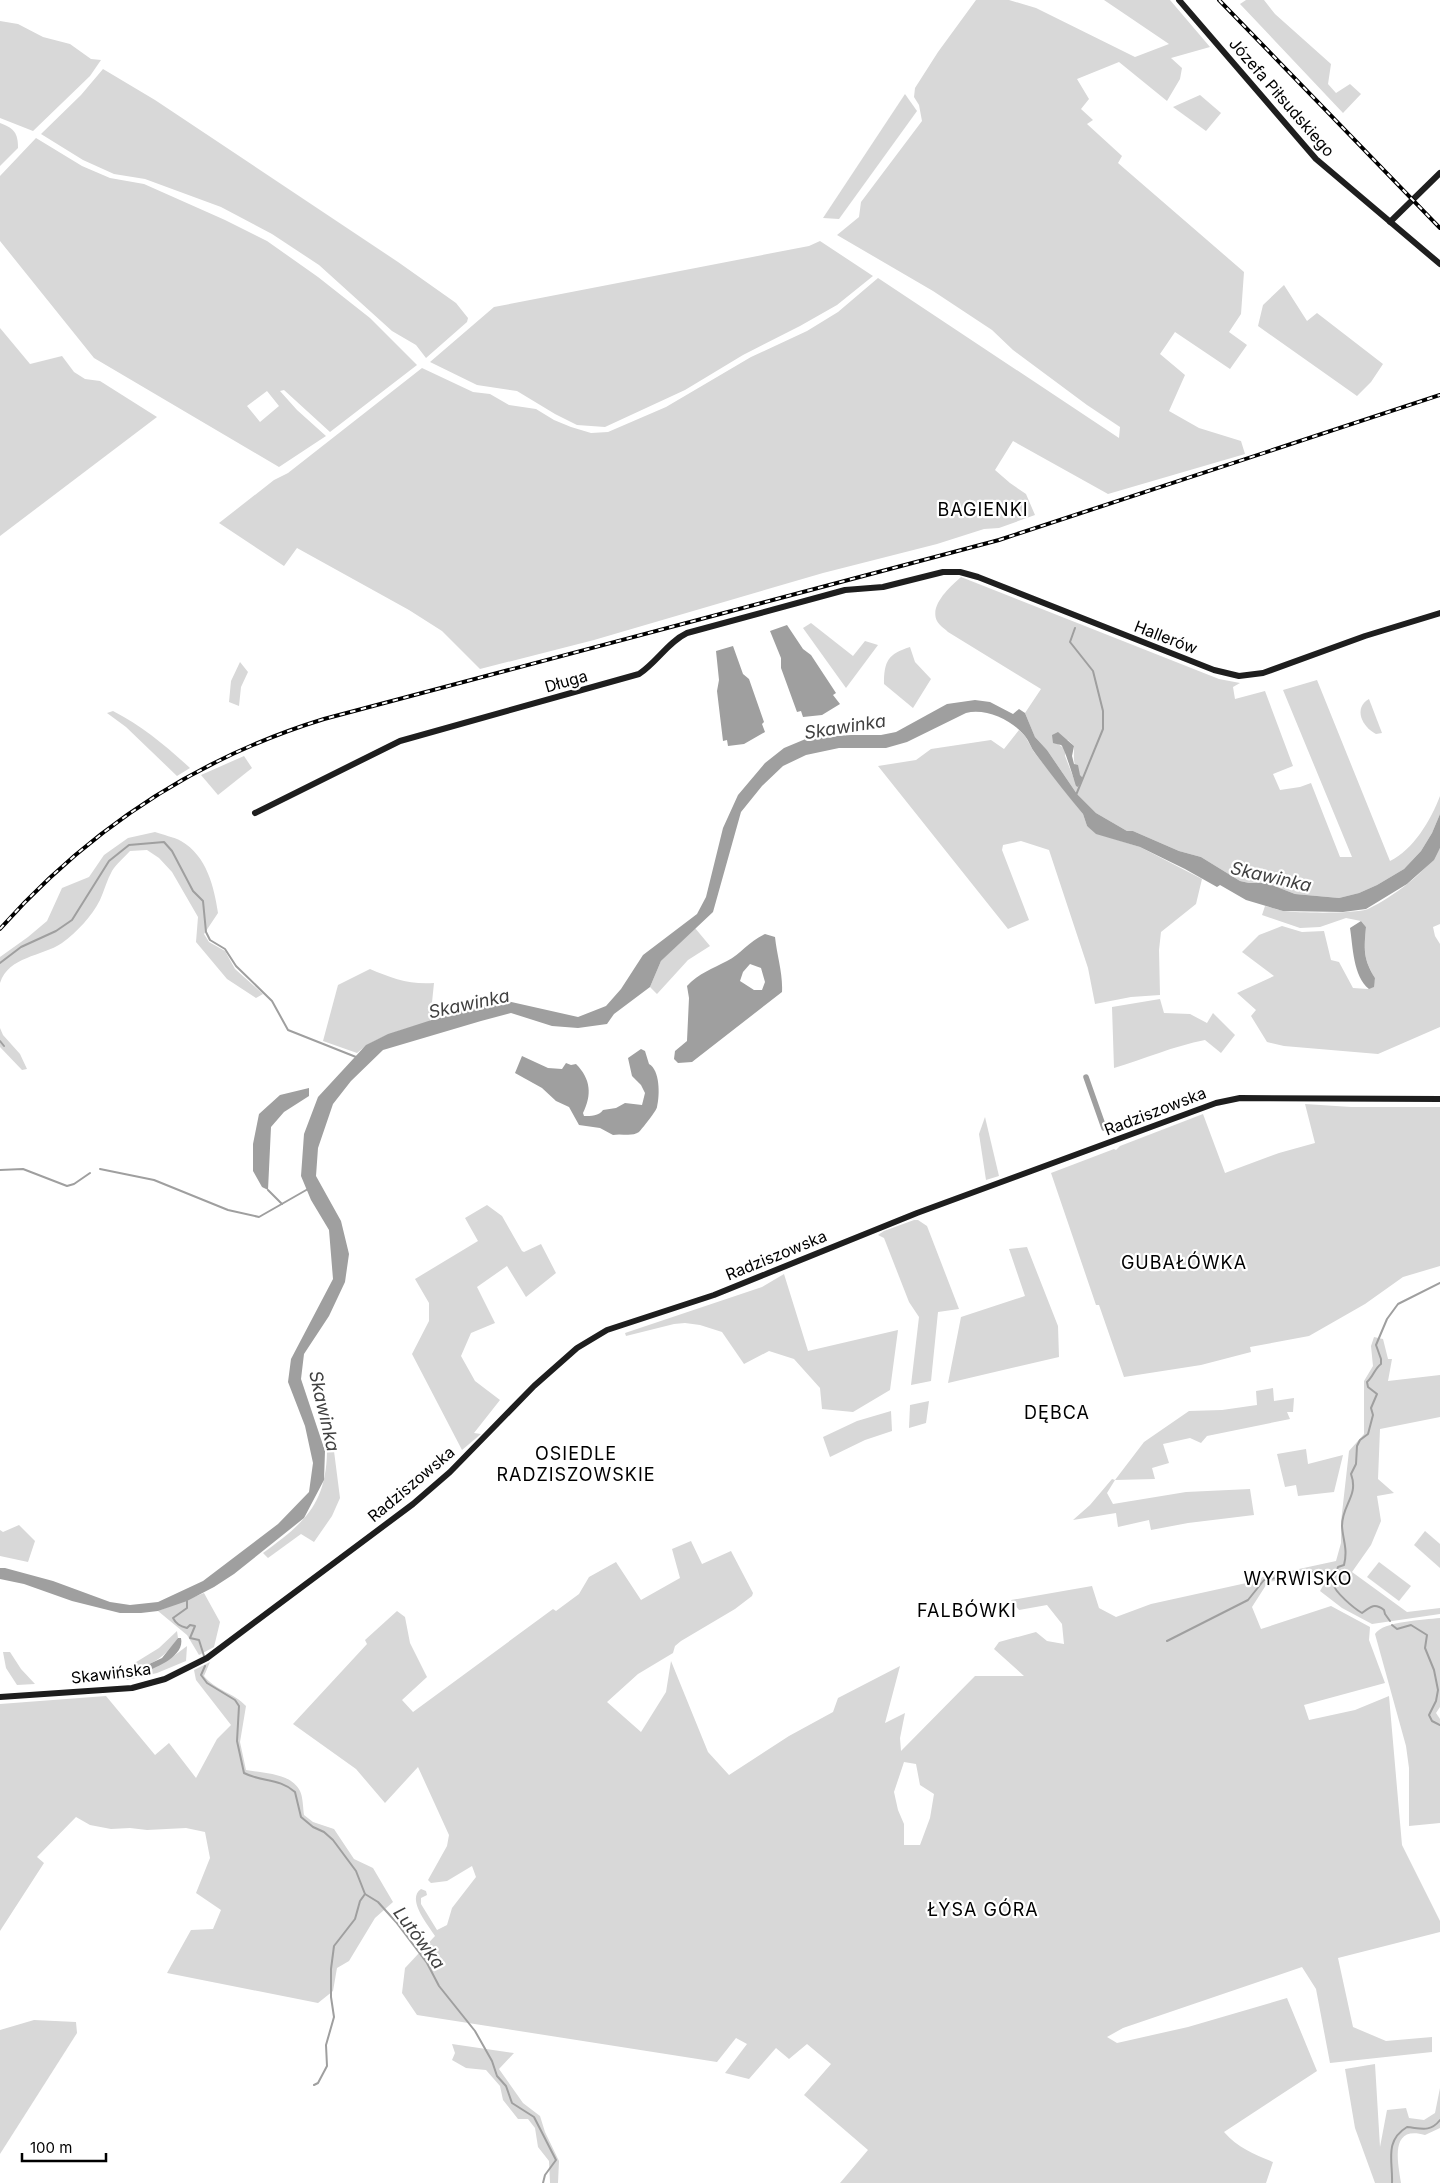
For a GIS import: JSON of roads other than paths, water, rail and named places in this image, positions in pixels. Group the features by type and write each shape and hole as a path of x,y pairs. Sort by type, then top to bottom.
{"street":[{"name":"Józefa Piłsudskiego","path":"1179,0 1311,154 1440,264"},
{"path":"1390,222 1440,173"},
{"name":"Hallerów","path":"883,587 937,573 960,572 1214,670 1239,676 1263,673 1365,636 1440,613"},
{"name":"Długa","path":"255,813 400,742 639,674 651,666 671,643 688,633 828,594 883,587"},
{"name":"Radziszowska","path":"218,1650 413,1504 450,1472 534,1386 577,1348 607,1330 714,1295 917,1213 1216,1103 1240,1098 1440,1099"},
{"name":"Skawińska","path":"0,1697 142,1686 175,1675 218,1650"}],"waterway":[{"path":"1075,628 1070,642 1093,671 1103,711 1103,729 1076,795"},
{"path":"0,963 21,947 56,931 72,920 109,861 129,845 164,842 172,851 193,891 203,901 206,932 210,940 225,949 236,966 272,1001 288,1030 356,1057"},
{"path":"0,1041 4,1046"},
{"path":"1086,1077 1104,1128"},
{"path":"0,1170 23,1169 67,1186 74,1184 90,1173"},
{"path":"100,1169 154,1180 228,1210 259,1217 308,1189"},
{"path":"268,1190 282,1204"},
{"path":"1390,1621 1384,1610 1375,1606 1362,1613 1359,1611 1334,1587 1333,1581 1338,1567 1344,1565 1345,1550 1342,1526 1352,1494 1353,1482 1351,1474 1356,1464 1357,1446 1360,1440 1368,1434 1373,1415 1371,1408 1377,1394 1368,1387 1367,1382 1381,1364 1376,1345 1387,1319 1398,1304 1440,1283"},
{"path":"1167,1641 1248,1600 1264,1580 1319,1571 1336,1573"},
{"name":"Lutówka","path":"187,1601 187,1608 173,1618 177,1623 187,1628 190,1625 195,1626 190,1638 199,1640 204,1656"},
{"path":"1392,1625 1397,1629 1411,1625 1427,1635 1425,1648 1434,1670 1438,1690 1436,1701 1429,1715 1432,1721 1440,1725"},
{"name":"Lutówka","path":"205,1666 201,1675 207,1683 235,1700 239,1706 237,1741 244,1773 283,1784 295,1792 301,1817 333,1840 356,1871 365,1894 378,1902 396,1922 427,1963 439,1986 475,2031 492,2061 497,2076 506,2086 512,2103 534,2117 556,2160 545,2175 543,2183"},
{"path":"314,2085 318,2083 327,2066 326,2045 334,2017 331,1997 331,1969 334,1946 355,1919 360,1901 365,1894"},
{"path":"1392,2183 1391,2152 1395,2139 1407,2127 1429,2128 1440,2120"}],"railway":[{"path":"1219,0 1440,228"},
{"path":"0,929 34,893 70,860 147,801 189,776 232,754 277,735 324,719 999,540 1440,395"}],"district":[{"name":"BAGIENKI","path":"983,510"},
{"name":"GUBAŁÓWKA","path":"1184,1263"},
{"name":"DĘBCA","path":"1057,1413"},
{"name":"OSIEDLE RADZISZOWSKIE","path":"576,1464"},
{"name":"WYRWISKO","path":"1298,1579"},
{"name":"FALBÓWKI","path":"967,1611"},
{"name":"ŁYSA GÓRA","path":"983,1910"}],"water label":[{"name":"Skawinka","path":"845,727"},
{"name":"Skawinka","path":"1271,877"},
{"name":"Skawinka","path":"469,1004"},
{"name":"Skawinka","path":"324,1411"}]}
